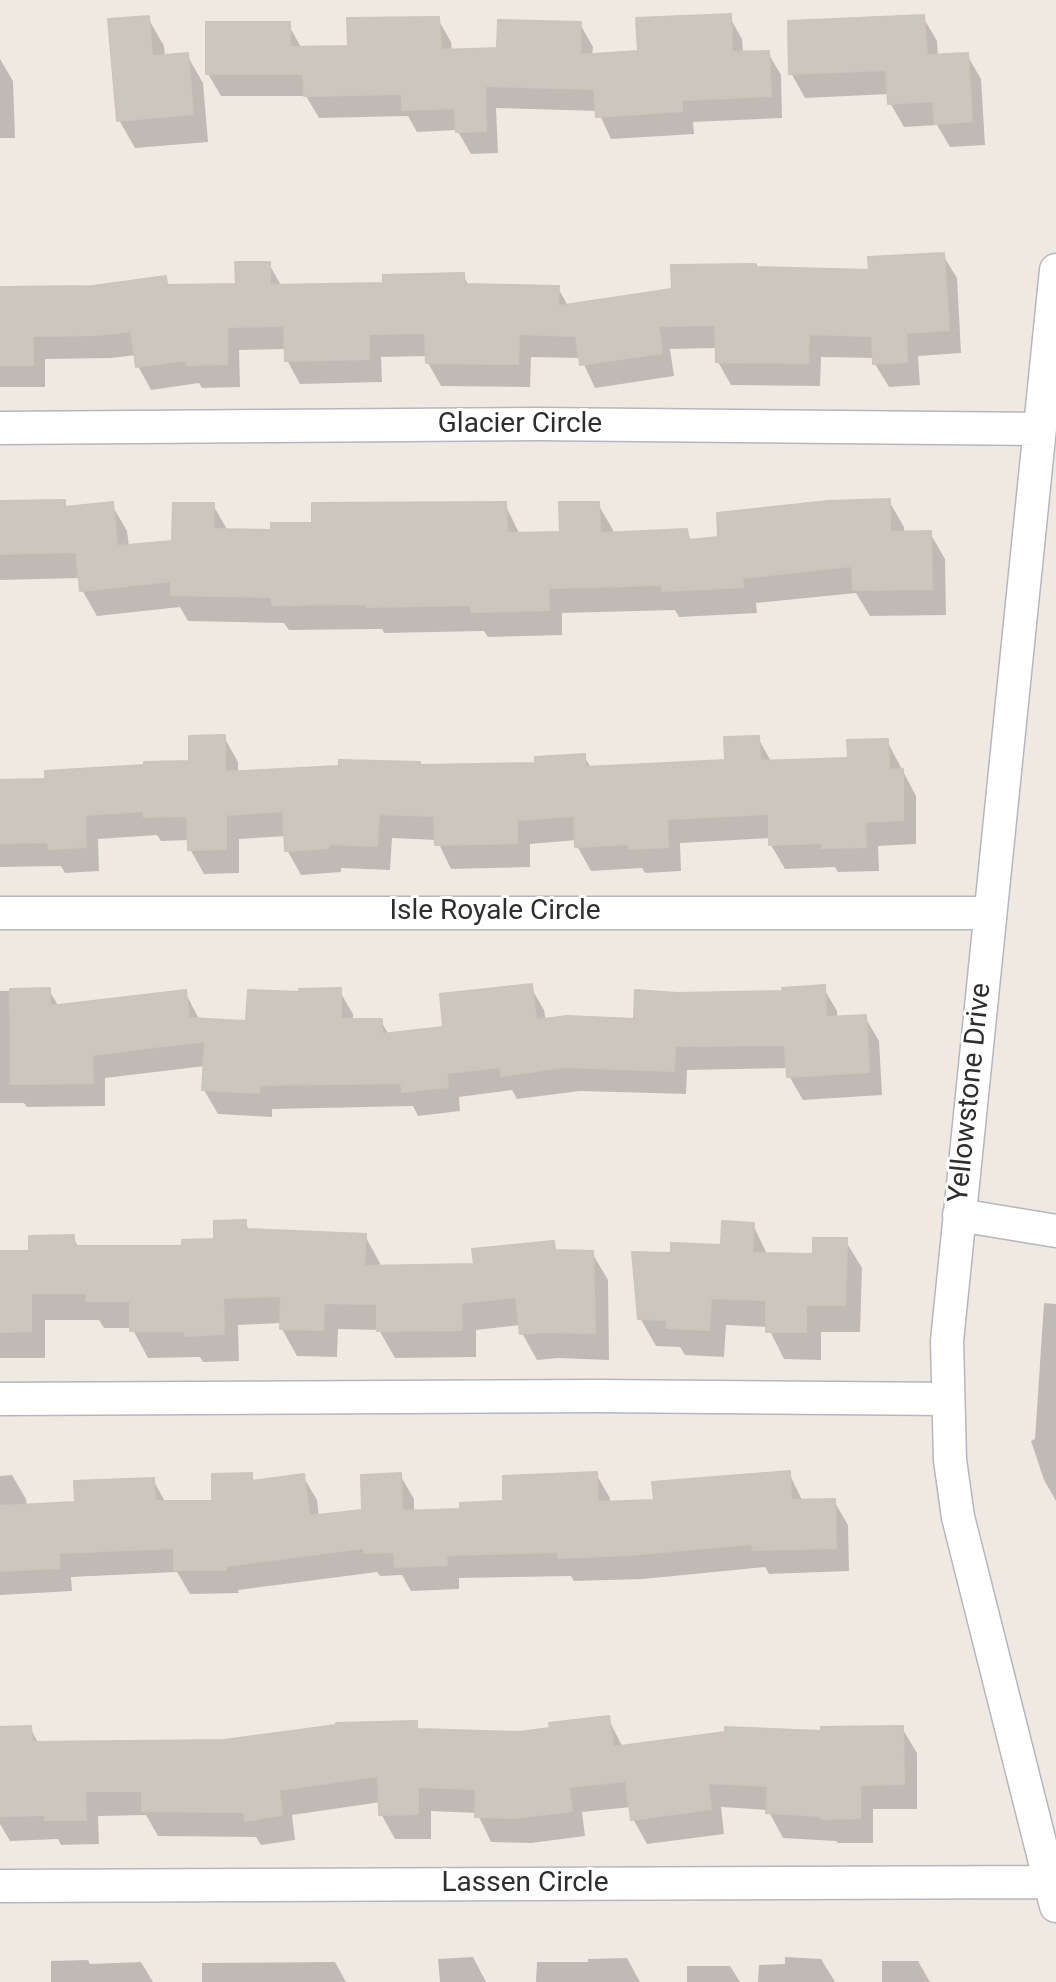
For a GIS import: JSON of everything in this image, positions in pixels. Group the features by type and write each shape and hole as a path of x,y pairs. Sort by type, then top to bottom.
{"street":[{"name":"Yellowstone Drive","path":"1053,1894 958,1517 950,1460 947,1341 1056,270"},
{"name":"Glacier Circle","path":"0,428 538,424 1040,429"},
{"name":"Isle Royale Circle","path":"0,913 989,913"},
{"path":"959,1215 1056,1231"},
{"path":"0,1399 596,1396 947,1399"},
{"name":"Lassen Circle","path":"0,1886 1053,1894"}],"building":[{"path":"731,14 732,52 769,51 771,96 682,100 682,111 596,117 594,89 485,86 486,131 456,132 455,108 402,110 402,94 304,96 303,74 206,74 206,22 290,22 290,47 348,46 347,18 439,17 441,50 497,48 498,20 581,22 580,55 638,51 636,18"},
{"path":"924,15 927,55 968,53 972,121 935,124 933,101 888,104 886,70 789,74 788,21"},
{"path":"149,16 152,56 188,53 193,114 117,121 108,19"},
{"path":"944,253 949,330 906,333 907,362 873,364 872,336 809,334 808,363 716,362 715,325 658,326 662,353 580,365 576,336 519,334 518,364 426,363 425,333 369,334 369,359 285,361 284,326 227,327 227,364 187,365 187,360 136,367 131,331 33,336 33,365 0,365 0,287 93,286 166,276 167,285 236,284 235,262 270,262 270,285 383,283 383,275 464,273 464,284 559,286 558,306 672,289 671,265 756,264 756,267 869,270 868,257"},
{"path":"890,499 890,532 931,531 932,589 853,590 852,566 742,578 743,587 662,591 662,585 548,588 549,610 471,612 471,605 272,605 272,597 171,595 171,581 80,591 76,552 0,554 0,501 65,500 65,507 113,502 117,546 172,541 173,503 214,503 213,529 271,530 271,523 312,523 312,503 506,502 507,533 560,532 559,502 599,502 600,533 687,529 689,540 718,537 717,513 828,501"},
{"path":"225,735 225,772 339,766 339,760 420,762 420,765 535,763 535,757 585,754 585,767 725,760 724,737 759,736 760,761 848,758 847,740 888,739 889,770 903,769 903,820 865,822 866,847 822,848 822,843 769,845 769,814 667,819 668,847 629,849 629,844 575,847 574,816 517,820 517,843 435,845 434,816 379,814 377,846 328,844 328,848 285,851 283,811 226,815 226,849 188,850 187,816 144,817 144,811 85,815 86,847 49,849 48,842 0,843 0,780 45,779 45,771 189,761 189,736"},
{"path":"532,984 536,1020 567,1016 634,1019 635,990 677,993 783,991 782,988 825,985 826,1017 866,1015 869,1072 787,1077 785,1045 675,1046 674,1071 565,1067 501,1076 500,1067 447,1073 448,1087 402,1092 401,1083 260,1085 259,1093 202,1090 205,1041 92,1055 93,1083 11,1084 10,989 50,988 50,1006 186,990 189,1018 246,1021 248,990 300,992 299,989 341,988 341,1019 382,1019 382,1034 443,1027 440,994"},
{"path":"246,1220 246,1229 366,1234 364,1266 474,1264 472,1249 554,1241 555,1250 593,1251 595,1333 520,1334 516,1297 461,1303 462,1330 377,1331 377,1304 324,1303 323,1330 280,1329 281,1296 223,1298 224,1334 185,1336 185,1331 130,1331 130,1301 86,1301 86,1293 31,1293 31,1331 0,1332 0,1251 29,1251 29,1236 74,1235 74,1246 182,1246 182,1240 214,1239 214,1221"},
{"path":"722,1221 754,1223 752,1253 813,1254 813,1238 847,1238 845,1305 806,1305 806,1332 766,1332 766,1300 711,1298 709,1330 667,1328 667,1320 638,1319 632,1252 671,1253 671,1243 721,1245"},
{"path":"790,1471 791,1500 835,1499 836,1548 753,1550 752,1544 558,1558 558,1552 446,1555 447,1565 395,1567 394,1552 364,1553 364,1548 226,1566 226,1570 174,1570 174,1548 59,1553 59,1568 0,1571 0,1506 75,1502 74,1481 154,1478 155,1501 212,1501 212,1474 252,1473 252,1481 304,1474 309,1516 362,1510 361,1475 401,1473 402,1511 460,1509 460,1503 503,1501 503,1476 597,1472 598,1502 654,1500 652,1482"},
{"path":"609,1716 613,1747 725,1732 725,1727 821,1731 821,1727 903,1726 904,1784 860,1785 860,1818 821,1819 821,1816 766,1813 768,1786 708,1783 711,1809 631,1820 626,1781 569,1787 572,1811 516,1818 475,1817 476,1789 418,1787 418,1814 379,1815 378,1776 279,1790 282,1815 245,1821 244,1812 142,1811 142,1791 85,1791 86,1820 45,1820 45,1815 0,1816 0,1727 31,1726 32,1742 224,1740 336,1723 417,1721 417,1729 519,1732 550,1728 549,1723"}]}
